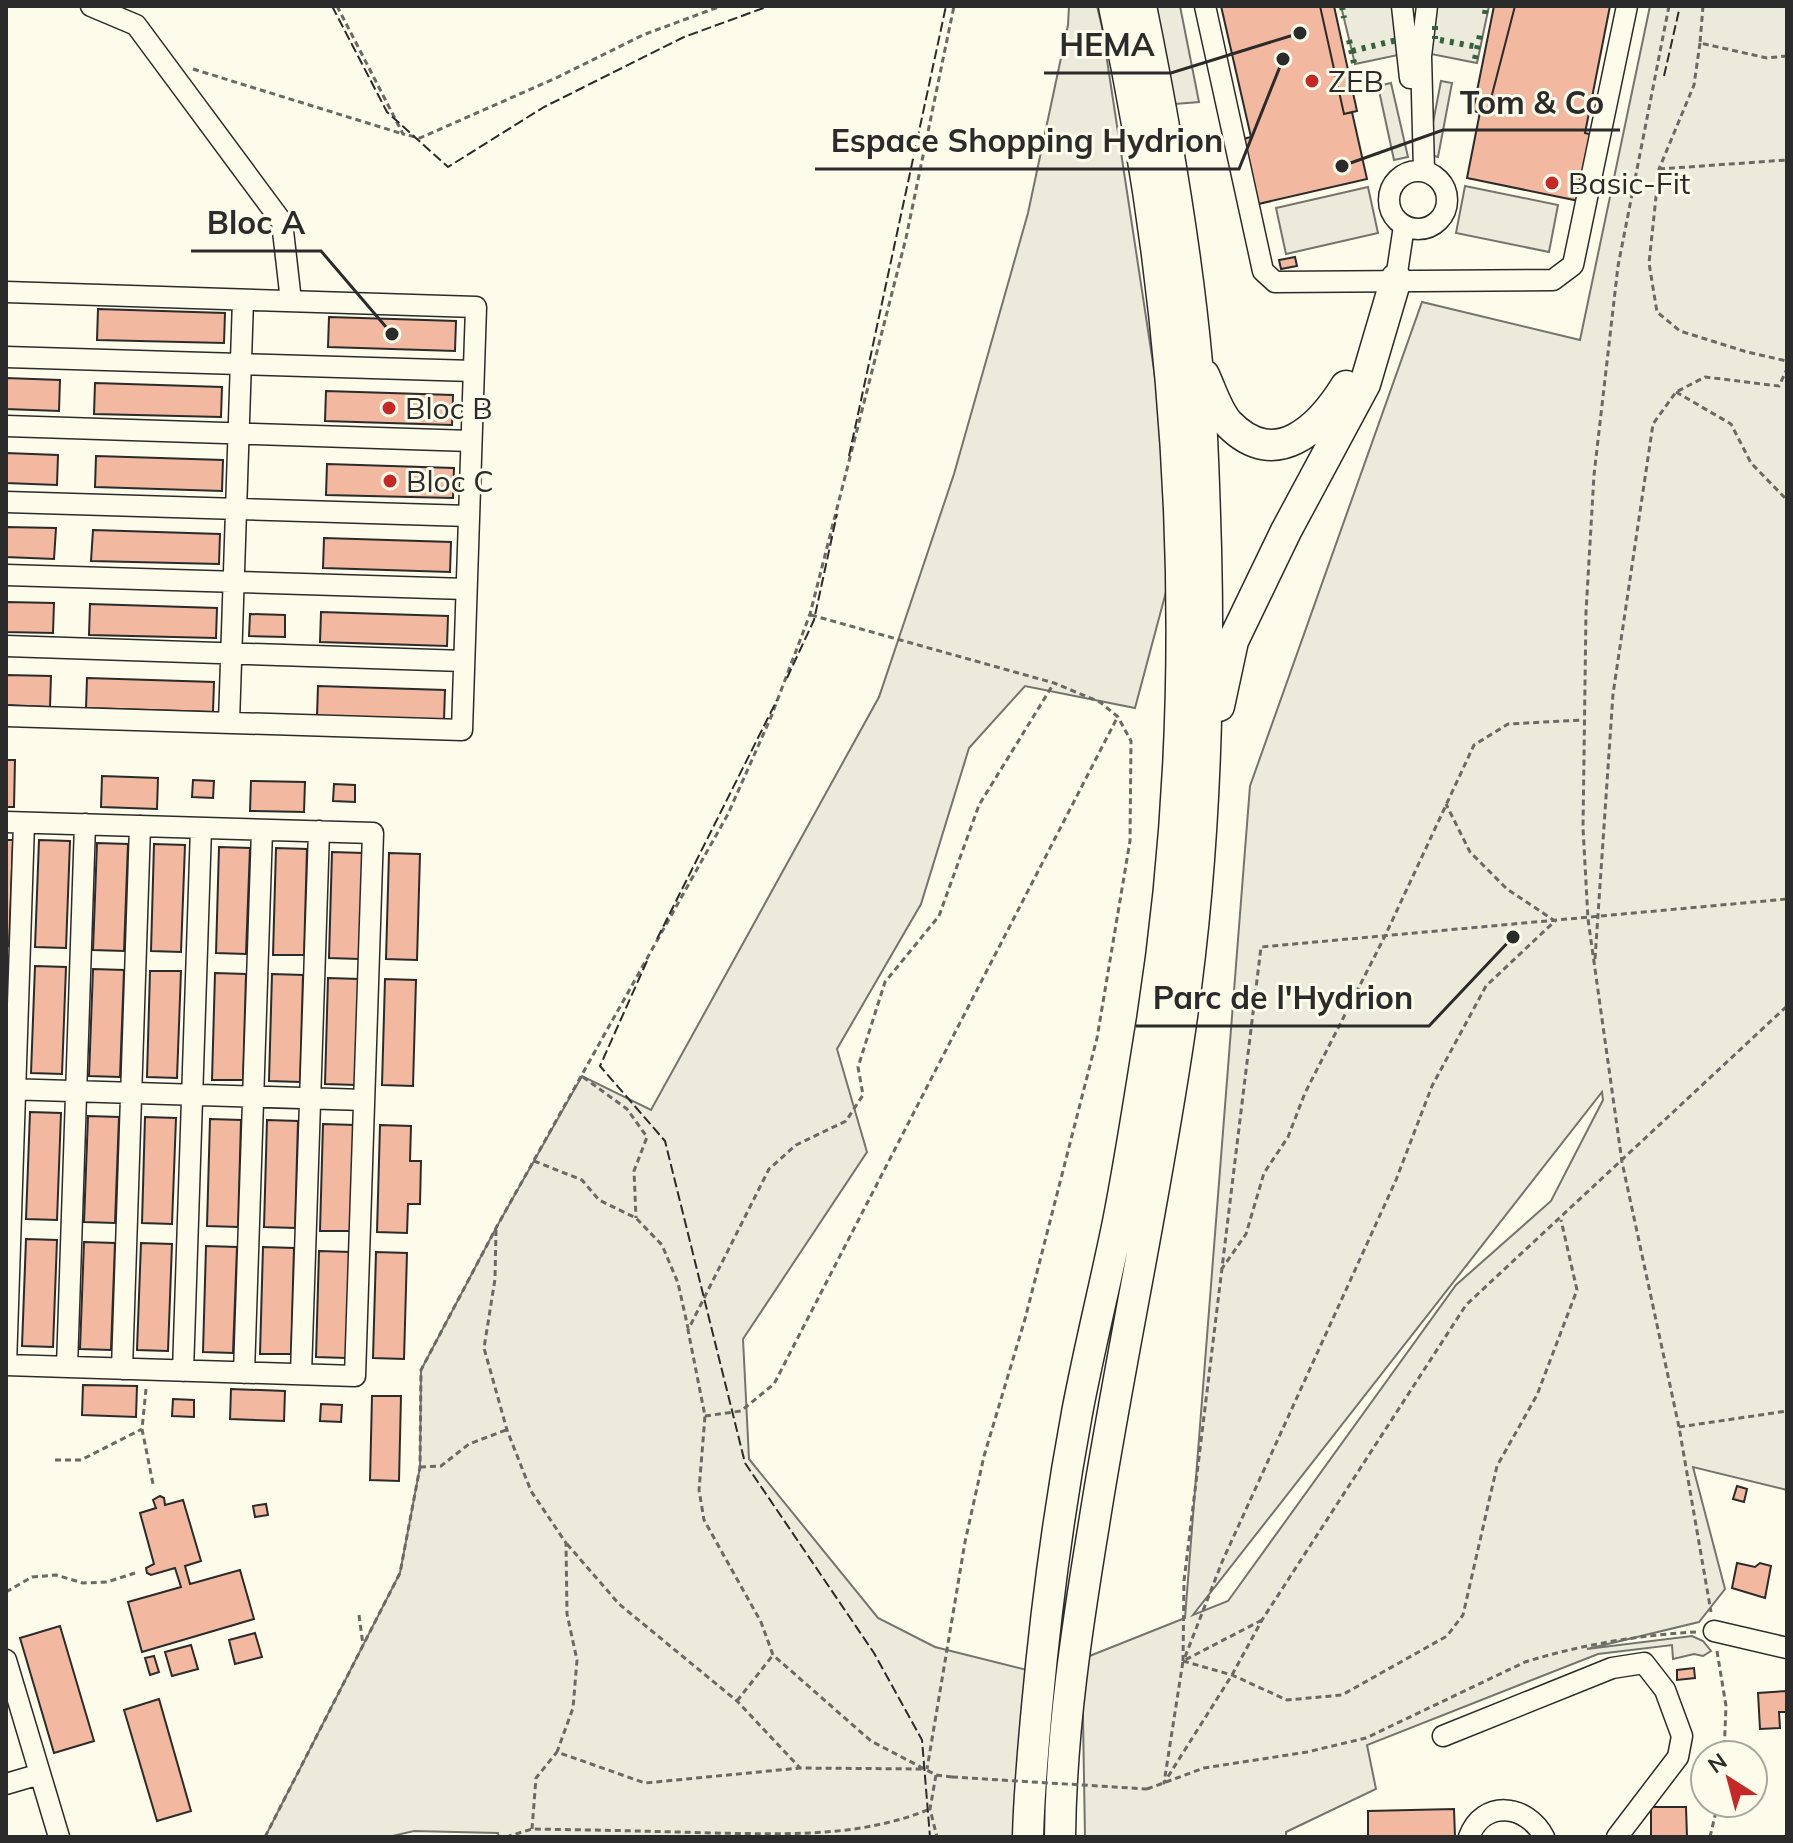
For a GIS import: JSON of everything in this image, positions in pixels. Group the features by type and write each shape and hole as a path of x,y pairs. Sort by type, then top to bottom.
{"highway":[{"path":"1028,1837 1040,1677 1056,1543 1077,1417 1118,1224 1152,1018 1167,908 1178,752 1182,622 1178,481 1170,387 1154,236 1114,6"},
{"path":"1060,1837 1061,1778 1080,1610 1180,1029 1202,833 1207,742 1206,533 1197,363 1167,148 1141,6"},
{"path":"1197,363 1227,423 1250,440 1276,446 1304,437 1326,415 1345,387 1372,316 1396,279"},
{"path":"1207,742 1225,689 1233,641 1286,531 1365,384 1396,279"},
{"path":"1039,1837 1042,1762 1040,1677"}],"street":[{"path":"91,6 136,25 282,222 291,301"},
{"path":"1205,6 1263,271 1275,282 1553,280 1573,265 1627,6"},
{"path":"1402,6 1420,170"},
{"path":"1420,170 1421,56 1427,6"},
{"path":"1420,170 1441,181 1446,190 1447,206 1438,222 1431,227 1413,229 1404,226 1392,214 1390,189 1400,176 1420,170"},
{"path":"1396,279 1404,226"},
{"path":"6,292 476,307 462,730 6,716"},
{"path":"229,722 243,300"},
{"path":"6,357 473,371"},
{"path":"6,426 471,441"},
{"path":"6,502 469,516"},
{"path":"6,575 466,589"},
{"path":"6,646 464,661"},
{"path":"15,822 373,833 355,1376 6,1365 15,822"},
{"path":"67,1367 85,824"},
{"path":"122,1369 140,826"},
{"path":"183,1371 201,828"},
{"path":"244,1373 262,830"},
{"path":"301,1374 319,831"},
{"path":"10,1089 364,1100"},
{"path":"1714,1631 1787,1648"},
{"path":"6,1660 59,1837"},
{"path":"1443,1736 1612,1668 1644,1663 1665,1690 1682,1736 1678,1757 1626,1821 1617,1837"},
{"path":"6,1784 40,1774"},
{"path":"1469,1837 1479,1821 1490,1813 1503,1810 1528,1816 1544,1837"}],"path":[{"path":"337,6 403,134"},
{"path":"161,59 420,138 556,78 643,35 721,6"},
{"path":"265,1837 400,1573 420,1467 421,1370 496,1228 728,814 771,717 810,614 906,238 954,6"},
{"path":"1669,6 1618,266 1594,475 1582,720 1583,828 1588,919 1622,1162 1679,1427 1726,1706 1725,1739"},
{"path":"1704,7 1694,85 1659,169 1649,263 1657,312 1680,331 1787,361"},
{"path":"1700,43 1767,58 1787,56"},
{"path":"1659,169 1787,160"},
{"path":"1594,965 1613,694 1653,424 1676,392 1705,377 1779,386 1787,369"},
{"path":"1676,392 1731,424 1751,463 1787,500"},
{"path":"810,614 1054,683 1100,702 1118,717 1131,741 1130,841 1097,1038 1025,1319 984,1456 965,1542 927,1769"},
{"path":"688,1330 769,1169 796,1145 846,1121 863,1095 858,1067 885,982 939,916 979,805 1054,683"},
{"path":"705,1416 741,1411 774,1384 1118,717"},
{"path":"1220,1272 1246,1234 1264,1173 1288,1137 1305,1093 1385,936 1474,745 1508,724 1582,720"},
{"path":"1446,804 1470,852 1507,889 1555,921"},
{"path":"1164,1783 1183,1661 1184,1581 1261,947 1787,899"},
{"path":"1183,1661 1222,1562 1396,1180 1432,1086 1486,986 1555,921"},
{"path":"1164,1783 1232,1675 1262,1620 1466,1305 1561,1220 1787,1006"},
{"path":"582,1076 627,1109 647,1137 634,1171 636,1218"},
{"path":"534,1161 582,1180 599,1200 636,1218 662,1245 678,1283 705,1416 699,1490 704,1520 761,1622 773,1655 871,1741 936,1775 1147,1789 1204,1768 1307,1752 1366,1738 1525,1662 1553,1653 1666,1633 1714,1631"},
{"path":"1183,1661 1232,1675 1287,1700 1342,1695 1447,1636 1463,1615 1497,1466 1537,1395 1577,1290 1561,1220"},
{"path":"496,1228 495,1279 484,1348 507,1430 531,1491 566,1543 619,1604 737,1701 800,1768"},
{"path":"149,1370 142,1429 153,1484"},
{"path":"1679,1427 1787,1411"},
{"path":"55,1460 81,1460 142,1429"},
{"path":"420,1467 441,1466 469,1444 507,1430"},
{"path":"532,1829 536,1778 557,1752 573,1708 577,1660 567,1614 566,1543"},
{"path":"6,1592 32,1577 56,1575 83,1583 107,1582 135,1573"},
{"path":"359,1615 363,1649"},
{"path":"1183,1661 1262,1620"},
{"path":"737,1701 773,1655"},
{"path":"557,1752 645,1783 800,1768 927,1769"},
{"path":"936,1775 930,1809 937,1837"},
{"path":"506,1837 532,1829 806,1834 853,1831 904,1820 930,1809"},
{"path":"853,1831 853,1837"}],"shaded area":[{"path":"1069,6 1097,6 1102,27 1156,383 1170,577 1135,708 1025,686 969,748 921,904 837,1049 867,1152 743,1339 749,1459 878,1618 935,1647 1031,1671 1018,1837 499,1837 498,1833 414,1831 388,1837 265,1837 400,1573 420,1467 421,1370 496,1228 582,1076 651,1110 879,697 954,474 1028,213 1068,25"},
{"path":"1156,6 1180,6 1199,102 1175,104"},
{"path":"1341,6 1397,6 1398,55 1355,64"},
{"path":"1431,6 1489,6 1477,63 1431,54"},
{"path":"1650,6 1787,6 1787,1490 1693,1467 1725,1589 1699,1622 1587,1649 1692,1636 1703,1641 1711,1651 1703,1656 1694,1654 1673,1659 1672,1645 1598,1654 1367,1745 1376,1789 1286,1832 1286,1837 1085,1837 1082,1659 1185,1618 1250,786 1422,302 1580,340","holes":["1602,1092 1603,1100 1551,1201 1456,1285 1228,1601 1193,1615"]},
{"path":"1441,81 1452,83 1438,157 1427,154"},
{"path":"1391,83 1408,157 1394,160 1378,86"},
{"path":"1465,186 1558,205 1549,252 1456,233"},
{"path":"1368,187 1378,233 1286,254 1276,208"}],"building":[{"path":"1221,6 1320,6 1344,114 1352,112 1367,179 1254,205 1239,140 1251,137"},
{"path":"1320,6 1334,6 1357,111 1344,114"},
{"path":"1494,6 1515,6 1487,114 1473,111"},
{"path":"1515,6 1610,6 1585,133 1593,135 1579,201 1467,178 1480,112 1487,114"},
{"path":"1295,257 1297,266 1281,269 1279,260"},
{"path":"98,309 225,313 224,343 97,340"},
{"path":"329,317 456,321 455,351 328,347"},
{"path":"6,378 60,380 59,411 6,409"},
{"path":"95,383 222,387 221,417 94,414"},
{"name":"Bloc B","path":"326,391 453,395 452,425 325,421"},
{"path":"6,453 58,455 57,485 6,483"},
{"path":"96,456 223,460 222,491 95,487"},
{"name":"Bloc C","path":"327,464 454,468 453,498 326,495"},
{"path":"6,527 56,528 54,559 6,557"},
{"path":"93,530 220,534 219,564 91,561"},
{"path":"324,538 451,542 450,572 323,568"},
{"path":"6,602 54,603 53,633 6,632"},
{"path":"90,604 217,608 216,638 89,635"},
{"path":"321,612 448,616 447,646 320,642"},
{"path":"250,614 285,615 285,637 249,636"},
{"path":"6,675 51,676 50,707 6,705"},
{"path":"87,678 214,682 213,712 86,708"},
{"path":"318,686 445,690 444,720 317,716"},
{"path":"6,760 15,760 14,807 6,807"},
{"path":"102,776 158,778 157,809 101,807"},
{"path":"193,780 214,781 213,798 192,797"},
{"path":"251,781 305,782 304,812 250,811"},
{"path":"334,784 355,785 355,802 333,801"},
{"path":"6,840 13,840 9,946 6,946"},
{"path":"39,840 70,841 66,948 35,947"},
{"path":"97,843 128,844 124,951 93,950"},
{"path":"154,844 185,845 181,952 151,951"},
{"path":"219,847 250,848 246,954 216,953"},
{"path":"276,848 307,849 304,955 273,955"},
{"path":"332,852 363,853 359,959 329,958"},
{"path":"389,853 420,854 417,960 386,959"},
{"path":"35,966 66,967 62,1074 31,1073"},
{"path":"93,969 124,970 120,1077 89,1076"},
{"path":"150,971 181,971 177,1078 147,1077"},
{"path":"215,973 246,974 243,1080 212,1080"},
{"path":"272,974 303,975 300,1082 269,1081"},
{"path":"328,978 359,979 356,1085 325,1084"},
{"path":"385,979 416,980 413,1086 382,1085"},
{"path":"30,1112 61,1113 57,1220 26,1219"},
{"path":"88,1116 119,1117 115,1223 84,1222"},
{"path":"145,1117 176,1118 172,1224 142,1223"},
{"path":"210,1119 241,1120 238,1227 207,1226"},
{"path":"267,1120 298,1121 295,1228 264,1227"},
{"path":"323,1124 354,1125 350,1231 320,1231"},
{"path":"380,1125 411,1126 410,1161 421,1161 420,1204 408,1204 407,1233 377,1232"},
{"path":"26,1239 57,1240 53,1347 22,1346"},
{"path":"84,1242 115,1243 111,1350 80,1349"},
{"path":"141,1243 172,1244 168,1351 137,1350"},
{"path":"206,1246 237,1247 233,1353 203,1352"},
{"path":"263,1247 294,1248 291,1354 260,1354"},
{"path":"319,1251 350,1252 346,1358 316,1357"},
{"path":"376,1252 407,1253 404,1359 373,1358"},
{"path":"83,1385 137,1386 136,1417 82,1415"},
{"path":"231,1389 285,1391 284,1421 230,1419"},
{"path":"372,1396 401,1396 399,1481 370,1480"},
{"path":"173,1399 194,1400 194,1417 172,1416"},
{"path":"321,1404 342,1405 341,1422 320,1421"},
{"path":"1737,1486 1747,1489 1744,1502 1733,1499"},
{"path":"160,1496 164,1498 165,1505 183,1500 201,1561 185,1566 190,1584 240,1570 254,1619 142,1652 128,1602 181,1587 175,1568 151,1575 147,1573 146,1568 154,1564 140,1513 156,1508 153,1500"},
{"path":"266,1504 268,1515 255,1517 253,1506"},
{"path":"1737,1563 1755,1567 1760,1563 1771,1566 1765,1598 1732,1588"},
{"path":"60,1626 94,1741 54,1753 20,1638"},
{"path":"255,1633 262,1657 235,1664 229,1640"},
{"path":"191,1645 198,1669 172,1676 165,1652"},
{"path":"154,1656 159,1672 150,1675 145,1658"},
{"path":"1694,1668 1695,1678 1677,1680 1677,1670"},
{"path":"1787,1691 1787,1712 1779,1712 1780,1728 1760,1729 1758,1693"},
{"path":"159,1699 191,1811 157,1821 124,1710"},
{"path":"1651,1807 1686,1807 1687,1837 1651,1837"},
{"path":"1454,1809 1455,1837 1368,1837 1368,1811"}],"hedge":[{"path":"1342,6 1344,18"},
{"path":"1485,14 1486,6"},
{"path":"1435,26 1435,39"},
{"path":"1475,59 1480,35"},
{"path":"1349,40 1354,63"},
{"path":"1352,51 1397,40"},
{"path":"1440,40 1478,47"}],"fence":[{"path":"332,6 387,112 448,167 544,107 684,37 769,6"},
{"path":"849,456 946,6"},
{"path":"1664,76 1680,6"},
{"path":"787,678 814,620 837,514"},
{"path":"657,939 777,700"},
{"path":"647,961 600,1066 665,1141 745,1463 874,1653 922,1740 930,1837"}],"place":[{"name":"HEMA","path":"1300,33"},
{"name":"Espace Shopping Hydrion","path":"1283,59"},
{"name":"ZEB","path":"1312,81"},
{"name":"Tom & Co","path":"1342,166"},
{"name":"Basic-Fit","path":"1552,183"},
{"name":"Bloc A","path":"392,334"},
{"name":"Bloc B","path":"389,408"},
{"name":"Bloc C","path":"390,481"},
{"name":"Parc de l'Hydrion","path":"1513,937"}]}
